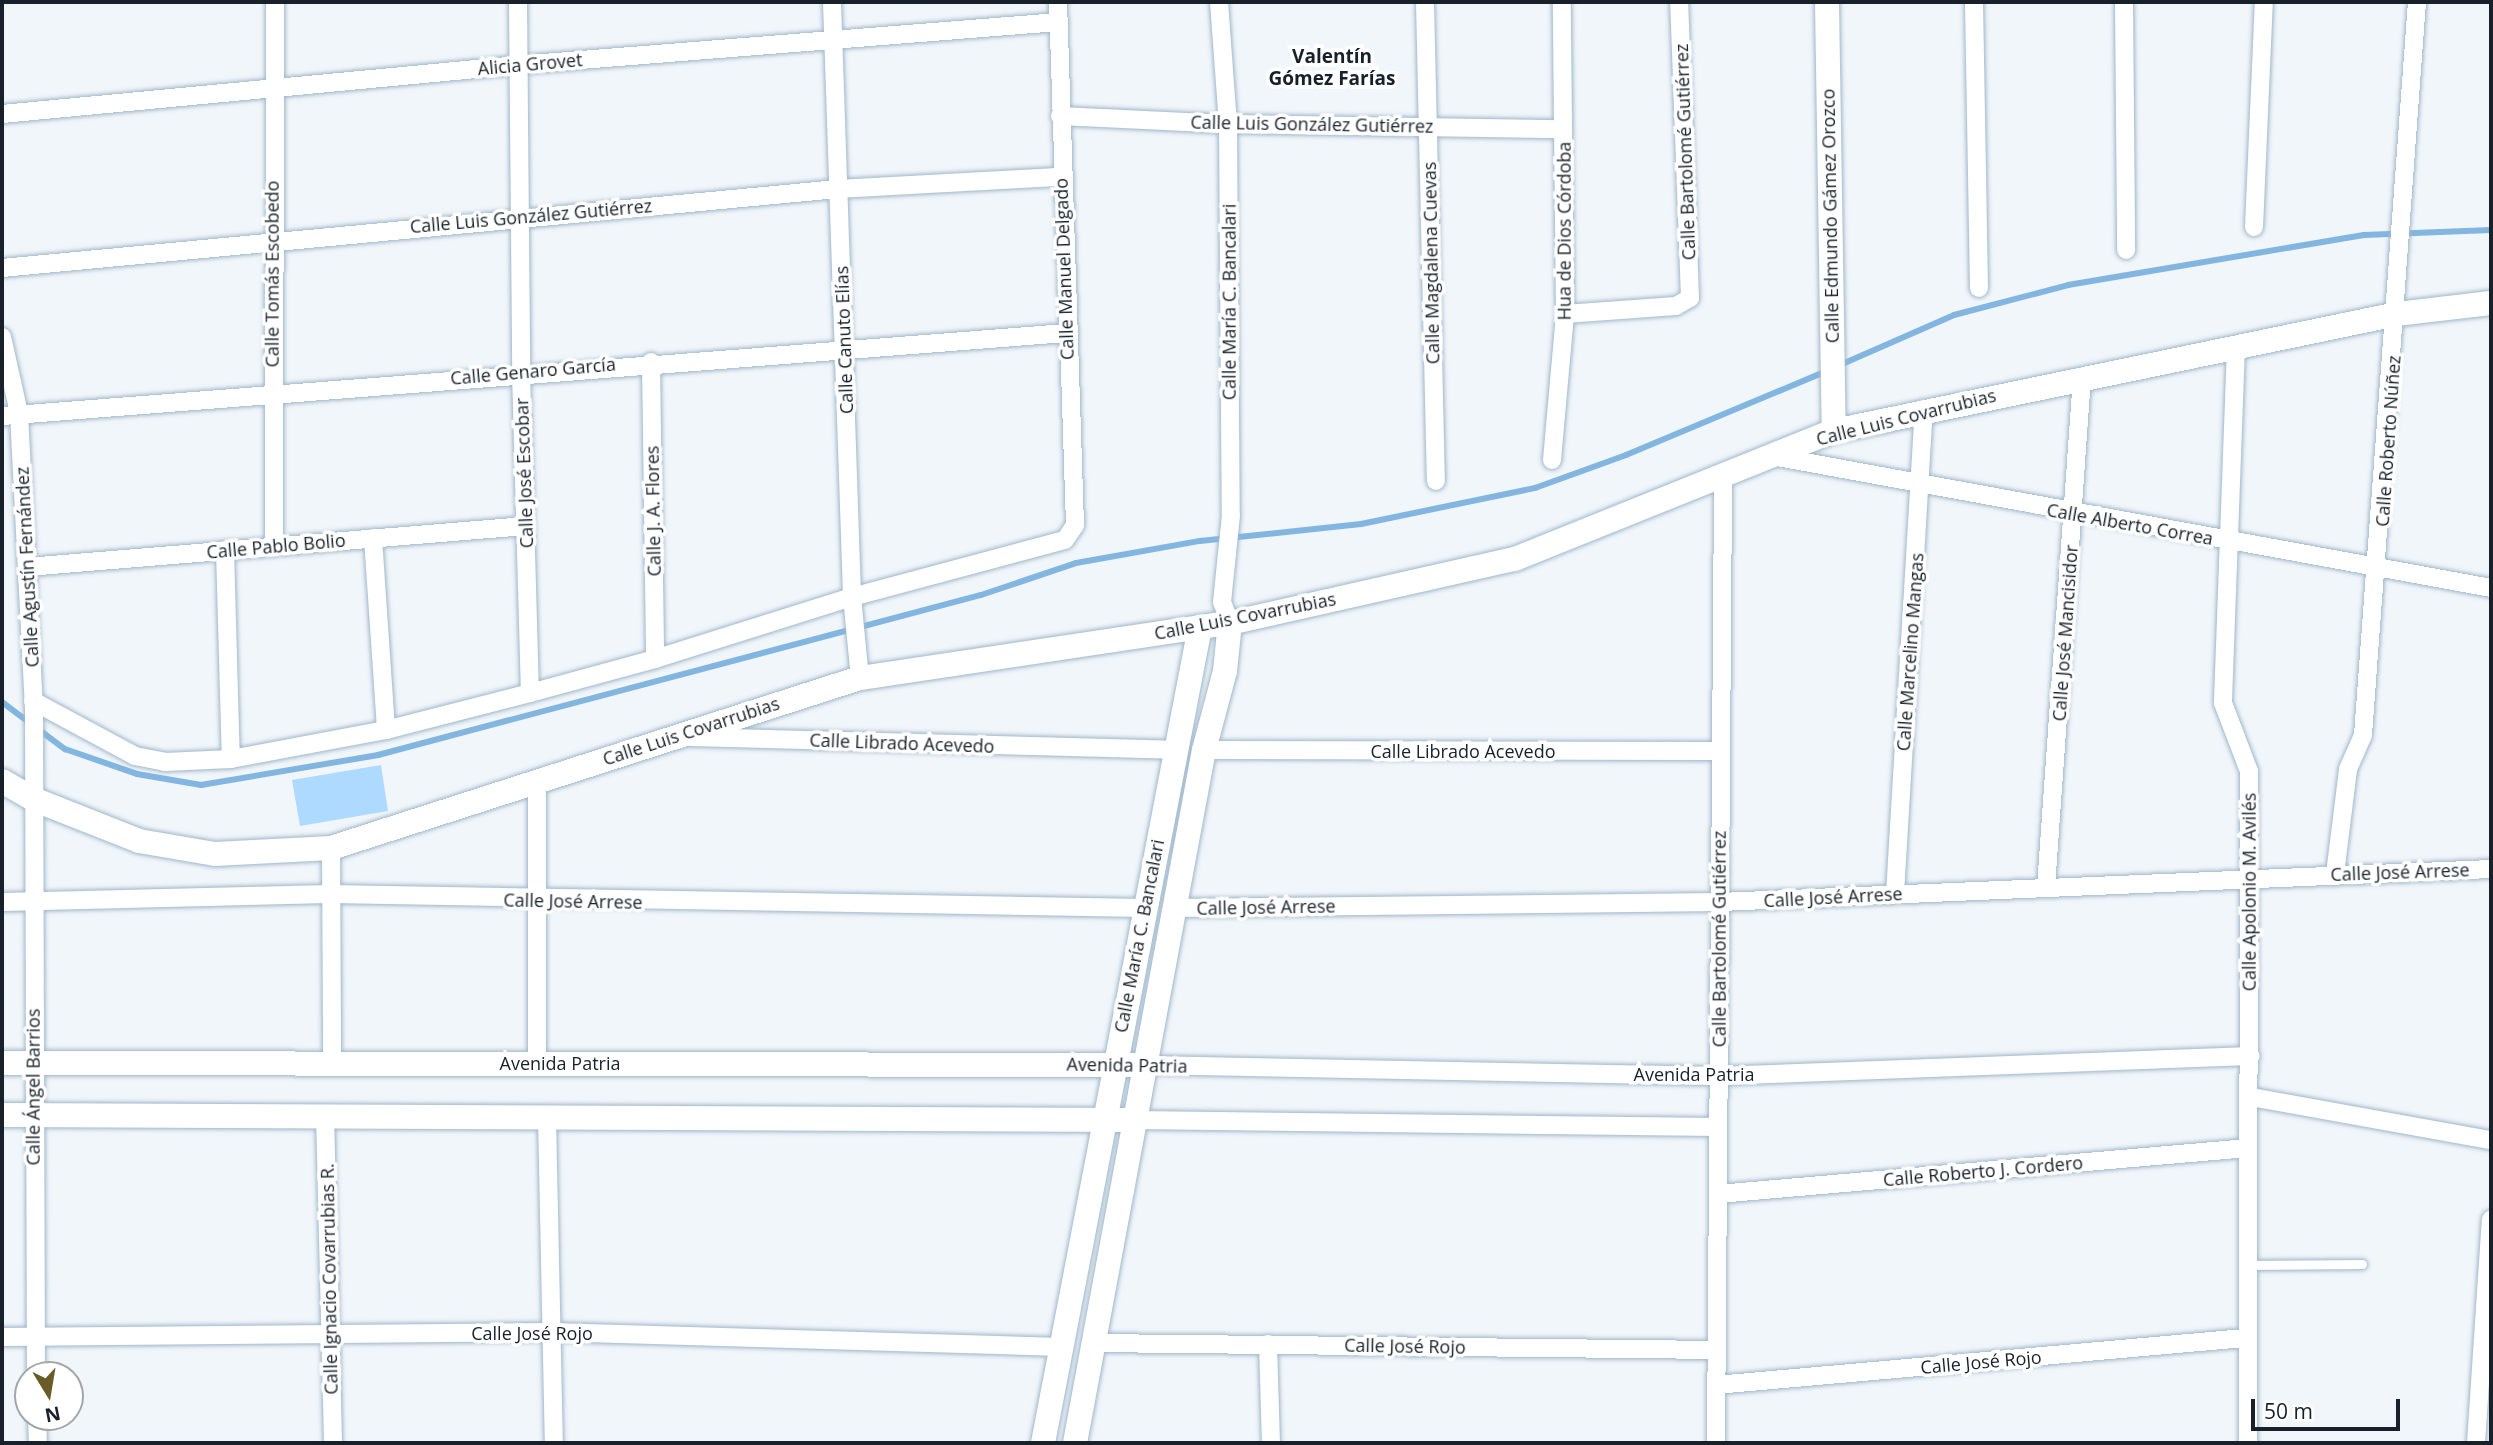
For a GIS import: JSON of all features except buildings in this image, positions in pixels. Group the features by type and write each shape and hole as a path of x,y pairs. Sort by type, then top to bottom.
{"street":[{"name":"Calle Tomás Escobedo","path":"274,546 272,239 275,2"},
{"name":"Calle José Escobar","path":"518,2 521,372 530,693"},
{"name":"Calle Canuto Elías","path":"832,2 837,189 846,347 852,602 858,667"},
{"name":"Calle Manuel Delgado","path":"852,602 1072,535 1075,525 1066,333 1058,2"},
{"name":"Calle María C. Bancalari","path":"1074,1443 1204,750 1225,671 1225,604 1231,515 1228,124 1219,2"},
{"name":"Calle Magdalena Cuevas","path":"1425,2 1436,481"},
{"name":"Hua de Dios Córdoba","path":"1552,460 1565,314 1562,2"},
{"name":"Calle Bartolomé Gutiérrez","path":"1565,314 1688,302 1679,2"},
{"name":"Calle Edmundo Gámez Orozco","path":"1827,2 1834,431"},
{"path":"1974,2 1979,288"},
{"path":"2124,2 2126,250"},
{"path":"2254,228 2264,2"},
{"name":"Calle Roberto Núñez","path":"2335,874 2348,769 2352,752 2362,739 2379,566 2417,2"},
{"name":"Alicia Grovet","path":"2,114 518,65 1058,22"},
{"name":"Calle Luis González Gutiérrez","path":"1060,116 1228,124 1563,130"},
{"name":"Calle Luis González Gutiérrez","path":"2,268 272,239 837,189 1062,177"},
{"name":"Calle Luis Covarrubias","path":"2,781 34,791 103,830 178,848 258,855 331,848 672,737 858,667 1200,627 1225,604 1515,559 1834,431 2082,377 2397,314 2491,303"},
{"name":"Calle Genaro García","path":"10,414 846,347 1066,333"},
{"name":"Calle Agustín Fernández","path":"2,337 27,566 34,791"},
{"name":"Calle Apolonio M. Avilés","path":"2236,346 2226,540 2223,703 2249,771 2247,877 2251,1097 2245,1338 2248,1443"},
{"name":"Calle J. A. Flores","path":"651,362 655,659"},
{"name":"Calle José Mancisidor","path":"2046,887 2082,377"},
{"name":"Calle Marcelino Mangas","path":"1895,894 1924,410"},
{"name":"Calle Alberto Correa","path":"1769,455 2073,515 2379,566 2491,588"},
{"name":"Calle Bartolomé Gutiérrez","path":"1716,1443 1723,477"},
{"name":"Calle Pablo Bolio","path":"27,566 525,526"},
{"path":"373,538 386,730"},
{"path":"225,550 231,759"},
{"path":"33,706 135,756 165,762 231,759 386,730 655,659 852,602"},
{"name":"Calle María C. Bancalari","path":"1043,1443 1174,750 1200,627"},
{"name":"Calle Librado Acevedo","path":"672,737 1174,750"},
{"name":"Calle Librado Acevedo","path":"1204,750 1721,751"},
{"path":"537,781 537,1063"},
{"name":"Calle Ángel Barrios","path":"34,791 32,1115 35,1361"},
{"path":"331,848 329,894 332,1064"},
{"name":"Calle José Arrese","path":"1175,908 1720,902 2247,877 2491,869"},
{"name":"Calle José Arrese","path":"2,902 329,894 535,901 1144,908"},
{"name":"Avenida Patria","path":"2,1063 1115,1064 1718,1076 2251,1056"},
{"path":"2251,1097 2491,1140"},
{"path":"2,1115 326,1114 1718,1127"},
{"name":"Calle Ignacio Covarrubias R.","path":"326,1114 333,1443"},
{"path":"547,1117 554,1443"},
{"name":"Calle Roberto J. Cordero","path":"1718,1194 2248,1148"},
{"path":"2476,1443 2491,1220"},
{"name":"Calle José Rojo","path":"2,1337 551,1332 1062,1347"},
{"name":"Calle José Rojo","path":"1716,1385 2245,1338"},
{"name":"Calle José Rojo","path":"1093,1343 1717,1350"},
{"path":"1268,1344 1271,1443"}],"lane":[{"path":"2246,1265 2362,1264"}],"shaded area":[{"path":"381,765 388,811 300,826 292,780"}],"waterway":[{"path":"1840,365 1954,315 2068,285 2364,235 2491,230"},
{"path":"38,729 65,749 137,774 201,785 378,755 981,595 1076,563 1200,541 1361,524 1535,488 1626,455 1827,371"},
{"path":"2,702 30,723"}],"district":[{"name":"Valentín Gómez Farías","path":"1332,68"}]}
